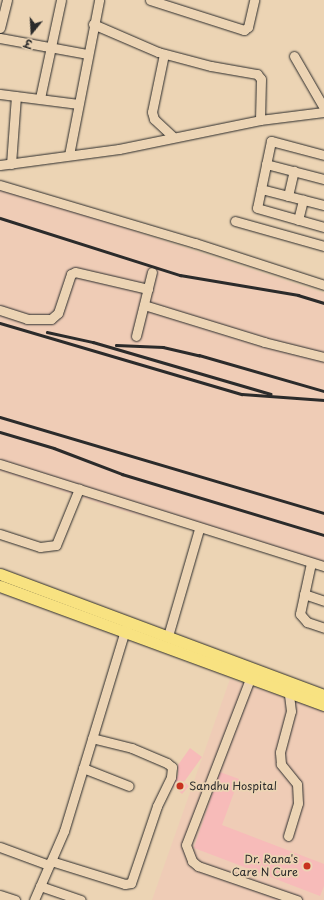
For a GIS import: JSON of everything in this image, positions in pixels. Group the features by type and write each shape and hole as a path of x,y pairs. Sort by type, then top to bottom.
{"main road":[{"path":"0,574 168,636 288,687 324,705"},
{"path":"0,586 123,633 252,673"},
{"path":"288,687 324,695"}],"street":[{"path":"0,28 7,0"},
{"path":"40,98 61,0"},
{"path":"69,155 87,54 99,0"},
{"path":"150,0 168,2 244,30 248,27 254,0"},
{"path":"93,24 164,54 257,74 261,80 260,120"},
{"path":"0,38 87,54"},
{"path":"164,54 152,112 154,119 173,137"},
{"path":"294,56 324,108"},
{"path":"0,94 78,104"},
{"path":"11,164 16,96"},
{"path":"0,165 119,149 260,120 324,112"},
{"path":"324,155 271,141 258,208 259,210 324,227"},
{"path":"266,164 324,179"},
{"path":"288,196 294,172"},
{"path":"0,185 195,243 324,286"},
{"path":"261,189 324,205"},
{"path":"298,220 303,200"},
{"path":"235,221 324,246"},
{"path":"0,310 27,319 51,319 58,313 71,274 74,272 148,289"},
{"path":"136,336 152,272"},
{"path":"144,305 324,357"},
{"path":"0,464 199,529 324,566"},
{"path":"0,534 40,546 56,545 79,489"},
{"path":"168,636 199,529"},
{"path":"311,563 300,614 303,619 324,628"},
{"path":"304,594 324,601"},
{"path":"34,900 50,863 83,768 123,633 128,621"},
{"path":"252,673 186,845 187,854 198,866 297,900"},
{"path":"288,687 291,711 280,752 281,764 297,784 298,803 288,836"},
{"path":"0,847 125,884 131,883 157,806 171,777 172,767 132,748 92,738"},
{"path":"83,768 129,786"},
{"path":"40,886 81,900"},
{"path":"0,895 15,900"}],"shaded area":[{"path":"0,187 324,293 324,565 116,509 0,471"},
{"path":"230,679 324,710 324,900 152,900"}],"building":[{"path":"190,748 202,757 184,782 189,786 182,794 173,786 178,775 178,765"},
{"path":"220,772 239,779 222,825 324,864 324,886 320,896 194,848"}],"railway":[{"path":"0,218 180,275 298,295 324,303"},
{"path":"0,323 242,394 324,400"},
{"path":"47,332 93,342 271,394"},
{"path":"116,345 163,347 199,355 324,391"},
{"path":"0,417 324,513"},
{"path":"0,432 54,448 122,474 324,535"}],"place":[{"name":"Sandhu Hospital","path":"180,786"},
{"name":"Dr. Rana's Care N Cure","path":"307,866"}]}
